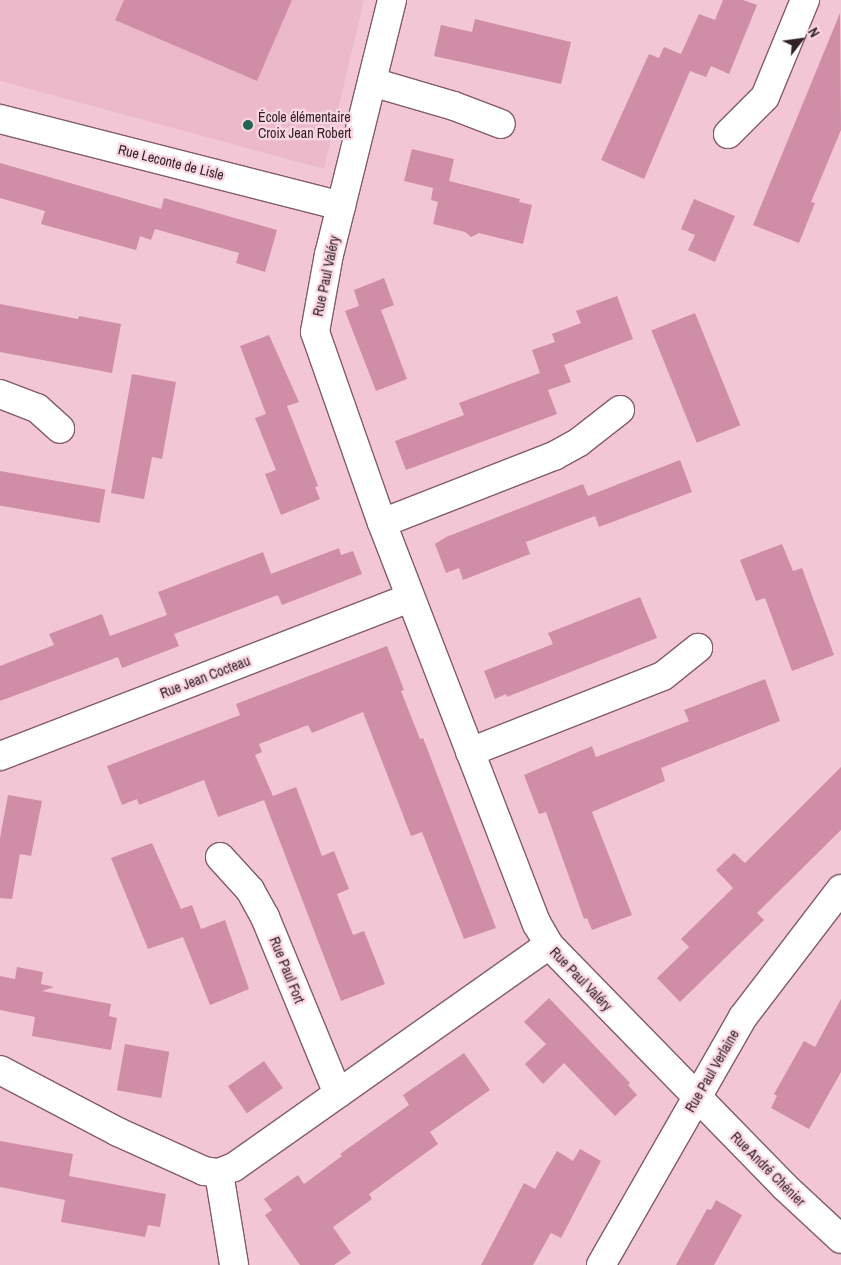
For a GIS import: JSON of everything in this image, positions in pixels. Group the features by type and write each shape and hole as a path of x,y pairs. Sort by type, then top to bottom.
{"street":[{"name":"Rue Paul Valéry","path":"392,0 316,313 315,332 410,598 537,924 549,945 697,1097"},
{"path":"728,134 765,97 805,0"},
{"path":"372,82 470,111 500,124"},
{"name":"Rue Leconte de Lisle","path":"0,119 341,206"},
{"path":"0,394 37,408 60,429"},
{"path":"382,523 554,456 579,442 620,410"},
{"name":"Rue Jean Cocteau","path":"0,756 410,598"},
{"path":"470,752 664,676 698,648"},
{"name":"Rue Paul Fort","path":"220,857 250,890 265,917 338,1094"},
{"name":"Rue Paul Verlaine","path":"601,1265 743,1017 841,889"},
{"path":"0,1070 118,1132 204,1171 219,1172 234,1167 549,945"},
{"name":"Rue André Chénier","path":"697,1097 841,1239"},
{"path":"219,1172 234,1265"}],"shaded area":[{"name":"École élémentaire Croix Jean Robert","path":"0,0 364,0 324,169 0,81"}],"building":[{"path":"124,0 292,0 257,81 115,20"},
{"path":"723,0 743,0 757,5 729,74 711,66 706,77 690,71 644,179 601,160 649,54 659,58 664,47 681,54 699,14 715,20"},
{"path":"840,13 841,130 811,202 815,203 799,243 753,225"},
{"path":"475,19 571,42 561,84 434,56 441,25 472,32"},
{"path":"412,149 454,159 449,181 520,199 519,202 532,205 523,244 479,233 471,237 465,232 433,224 438,202 431,200 433,188 404,181"},
{"path":"0,163 161,209 164,198 277,230 265,272 236,263 239,253 155,229 151,240 140,236 136,250 41,224 45,211 0,198"},
{"path":"694,199 735,216 715,262 688,250 695,235 681,229"},
{"path":"384,278 394,305 381,310 407,379 376,391 345,311 359,306 354,290"},
{"path":"617,296 633,339 564,365 571,382 548,390 557,414 406,470 395,441 464,415 459,403 540,373 532,350 555,342 552,334 581,323 576,311"},
{"path":"0,304 78,319 79,316 121,324 112,373 0,352"},
{"path":"695,313 740,425 697,443 651,331"},
{"path":"269,335 299,402 287,406 318,486 315,487 320,499 281,515 265,474 276,470 255,418 266,414 240,346"},
{"path":"132,374 176,382 162,459 152,457 144,499 111,493"},
{"path":"680,460 692,492 599,527 595,516 526,542 530,554 463,580 459,568 446,573 435,544 446,537 583,484 588,496"},
{"path":"0,471 105,490 99,523 0,506"},
{"path":"782,544 793,571 802,568 834,655 792,671 765,598 756,601 740,560"},
{"path":"339,548 341,555 353,551 362,574 282,605 278,595 174,634 179,646 122,668 118,657 0,701 0,666 54,645 49,634 102,614 110,636 167,615 158,592 263,552 271,574"},
{"path":"640,597 657,638 507,697 506,694 495,699 484,671 553,644 548,633"},
{"path":"387,646 404,690 401,691 420,739 423,738 496,928 464,939 422,832 411,836 363,712 312,733 308,725 259,744 262,752 255,755 273,796 296,787 322,856 334,851 349,889 337,894 353,935 364,931 385,984 341,1001 264,800 218,817 204,780 139,805 137,799 122,805 107,766 240,715 236,704"},
{"path":"765,679 780,721 661,768 665,781 592,812 632,915 592,930 587,918 584,919 546,812 539,814 524,775 592,746 596,757 689,721 684,710"},
{"path":"841,767 841,830 757,913 764,920 680,1002 657,978 689,947 681,939 733,888 716,870 734,853 745,863"},
{"path":"8,795 42,801 31,856 20,854 12,899 0,898 0,838"},
{"path":"152,843 181,909 192,905 201,929 225,920 249,989 210,1005 183,937 148,949 111,858"},
{"path":"17,967 43,972 41,984 54,987 42,991 111,1004 109,1016 117,1018 111,1050 32,1036 35,1017 0,1010 0,976 15,979"},
{"path":"549,998 630,1083 628,1085 637,1095 615,1116 564,1063 543,1084 525,1064 546,1044 524,1022"},
{"path":"841,999 841,1072 809,1129 771,1108 777,1096 774,1094 804,1041 815,1047"},
{"path":"125,1044 169,1052 161,1098 117,1090"},
{"path":"464,1053 490,1090 430,1132 438,1144 369,1194 372,1199 333,1227 351,1253 334,1265 300,1265 265,1215 272,1210 264,1199 298,1175 304,1184 342,1156 340,1154 409,1105 403,1095"},
{"path":"264,1061 283,1088 247,1113 228,1086"},
{"path":"0,1141 73,1154 69,1176 166,1194 160,1227 148,1225 145,1237 61,1222 65,1200 0,1187"},
{"path":"580,1149 601,1161 561,1238 551,1233 533,1265 481,1265 524,1183 535,1189 557,1151 573,1161"},
{"path":"716,1200 742,1215 714,1265 676,1265 707,1209 711,1210"}],"place":[{"name":"École élémentaire Croix Jean Robert","path":"248,125"}]}
